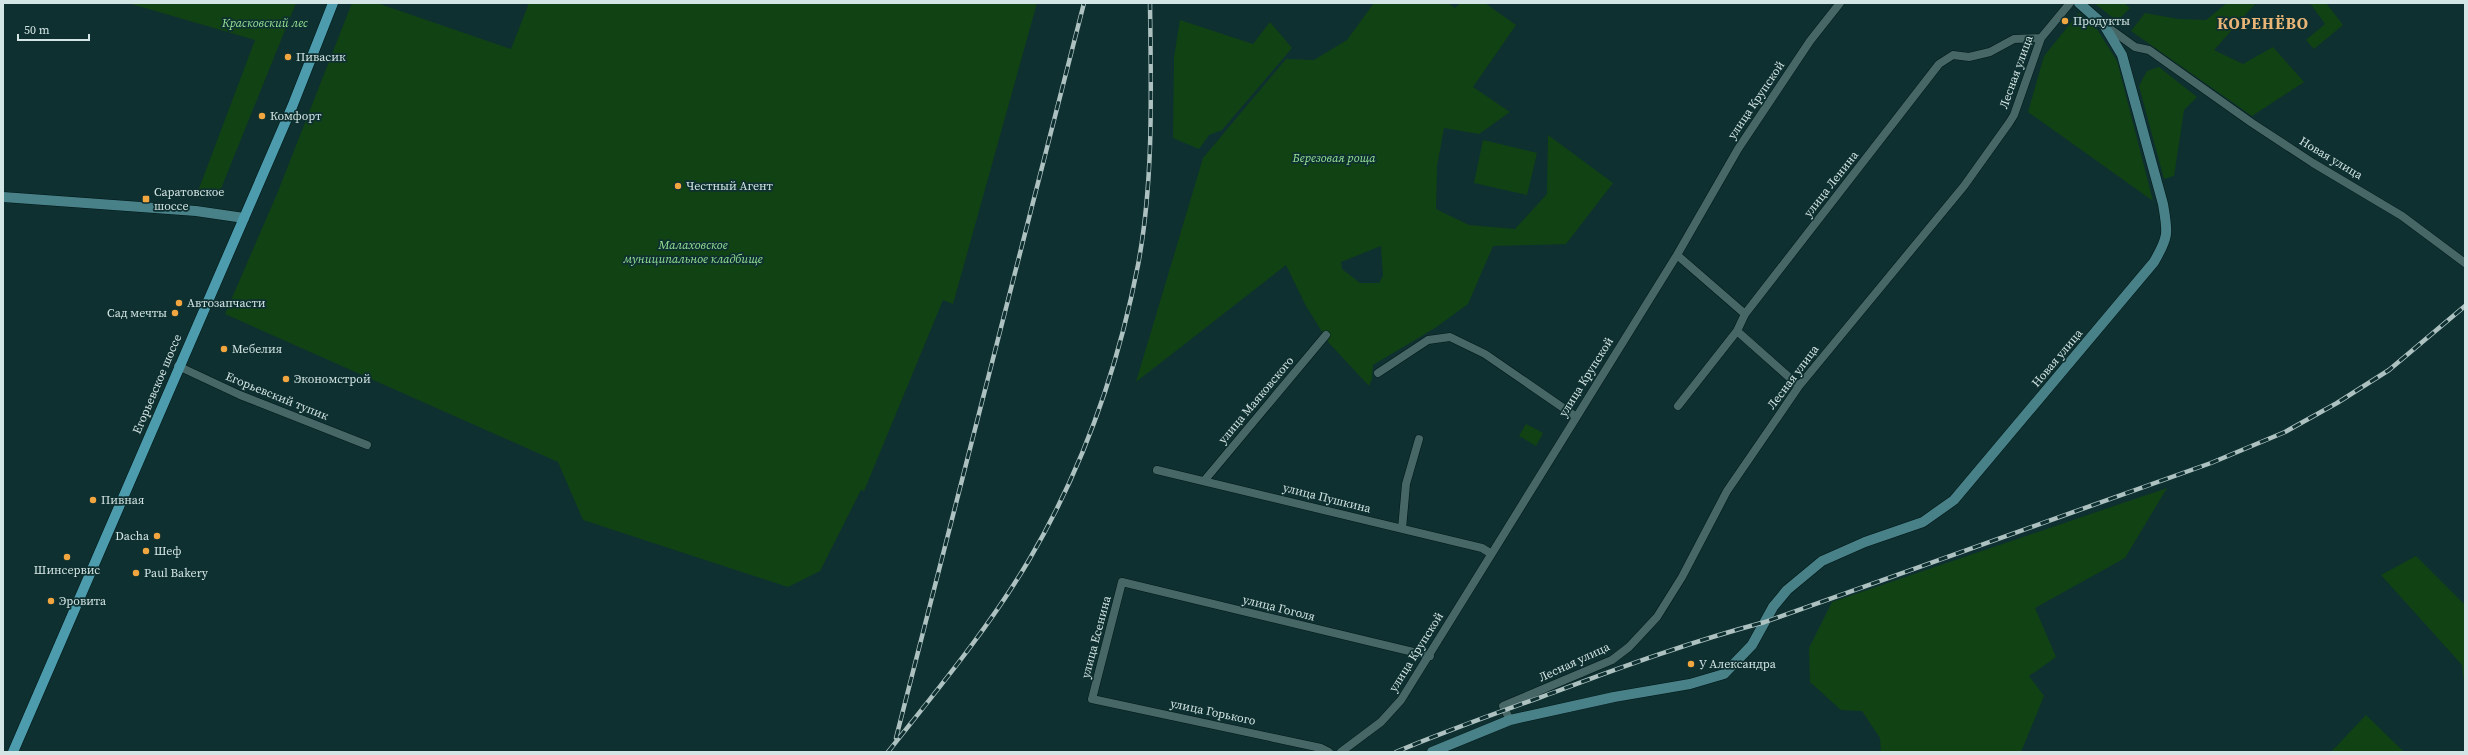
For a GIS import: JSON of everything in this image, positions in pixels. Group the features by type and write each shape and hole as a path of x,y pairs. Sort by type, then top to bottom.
{"main road":[{"name":"Егорьевское шоссе","path":"13,752 178,366 292,107 333,3"},
{"name":"Новая улица","path":"1432,752 1510,720 1614,696 1690,684 1724,674 1752,645 1773,607 1787,590 1822,561 1865,542 1923,522 1954,500 2154,262 2166,240 2167,228 2163,204 2122,55 2104,25 2079,3"},
{"path":"3,197 189,210 244,218"}],"street":[{"name":"улица Крупской","path":"1341,752 1381,722 1401,700 1430,656 1490,553 1533,489 1575,416 1677,256 1738,149 1810,41 1840,3"},
{"name":"Лесная улица","path":"1510,720 1503,706 1612,660 1629,646 1656,617 1682,578 1727,492 1799,386 1964,186 2009,123 2014,115 2040,38 2070,3"},
{"name":"Новая улица","path":"2104,25 2135,47 2149,50 2252,124 2402,216 2465,263"},
{"name":"улица Ленина","path":"1678,406 1738,331 1745,314 1939,64 1953,55 1969,57 1990,52 2014,39 2040,38"},
{"path":"2122,55 2125,49 2135,47"},
{"path":"1677,256 1745,314"},
{"path":"1738,331 1799,386"},
{"name":"улица Маяковского","path":"1204,481 1326,335"},
{"path":"1378,373 1428,340 1450,337 1485,354 1575,416"},
{"name":"Егорьевский тупик","path":"178,366 240,395 367,445"},
{"path":"1402,530 1406,484 1419,439"},
{"name":"улица Пушкина","path":"1157,470 1482,548 1490,553"},
{"name":"улица Гоголя","path":"1122,582 1430,656"},
{"name":"улица Есенина","path":"1092,699 1122,582"},
{"name":"улица Горького","path":"1092,699 1321,748 1329,752"}],"green space":[{"name":"Красковский лес","path":"128,3 296,3 218,196 197,194 255,40"},
{"name":"Малаховское муниципальное кладбище","path":"352,3 377,3 511,49 529,3 1037,3 953,304 943,300 864,491 861,490 820,571 788,587 583,520 558,462 225,314 277,194"},
{"name":"Березовая роща","path":"1374,3 1448,3 1455,8 1460,3 1485,3 1516,25 1473,87 1510,112 1479,134 1444,128 1437,166 1436,209 1469,225 1515,229 1547,194 1548,135 1613,183 1566,244 1493,246 1468,304 1435,328 1373,365 1372,379 1369,386 1329,343 1306,306 1286,265 1136,382 1203,158 1286,59 1314,60 1347,40","holes":["1381,246 1383,276 1379,283 1360,283 1342,269 1341,262"]},
{"path":"2094,3 2124,3 2130,8 2117,21"},
{"path":"2227,3 2256,3 2214,50 2243,64 2273,47 2304,82 2252,116 2131,31 2145,13 2178,19 2206,20"},
{"path":"2310,3 2326,3 2343,25 2314,49 2306,40 2325,24"},
{"path":"2079,13 2095,26 2117,61 2153,201 2028,112 2044,56"},
{"path":"1180,20 1253,44 1270,22 1292,48 1222,130 1209,135 1199,149 1173,138 1174,57"},
{"path":"2159,67 2197,97 2184,110 2174,176 2164,179 2139,86 2147,71"},
{"path":"1483,140 1537,153 1527,195 1474,183"},
{"path":"1526,424 1543,433 1536,446 1519,436"},
{"path":"2167,488 2125,558 2035,608 2056,657 2029,676 2044,696 2021,752 1881,752 1880,738 1862,711 1841,710 1810,682 1809,648 1832,602"},
{"path":"2416,556 2465,605 2465,690 2462,665 2381,575"},
{"path":"2366,715 2404,752 2331,752"}],"railway":[{"path":"896,738 1084,3"},
{"path":"888,752 962,659 997,610 1029,560 1066,490 1082,454 1109,380 1130,304 1138,265 1147,200 1150,134 1150,3"},
{"path":"1396,752 1435,736 1633,663 1712,637 1765,622 2211,463 2285,432 2337,403 2389,370 2465,306"}],"place":[{"name":"Продукты","path":"2065,21"},
{"name":"Пивасик","path":"288,57"},
{"name":"Комфорт","path":"262,116"},
{"name":"Честный Агент","path":"678,186"},
{"name":"Саратовское шоссе","path":"146,199"},
{"name":"Автозапчасти","path":"179,303"},
{"name":"Сад мечты","path":"175,313"},
{"name":"Мебелия","path":"224,349"},
{"name":"Экономстрой","path":"286,379"},
{"name":"Пивная","path":"93,500"},
{"name":"Dacha","path":"157,536"},
{"name":"Шеф","path":"146,551"},
{"name":"Шинсервис","path":"67,557"},
{"name":"Paul Bakery","path":"136,573"},
{"name":"Эровита","path":"51,601"},
{"name":"У Александра","path":"1691,664"}],"district":[{"name":"КОРЕНЁВО","path":"2263,23"}]}
